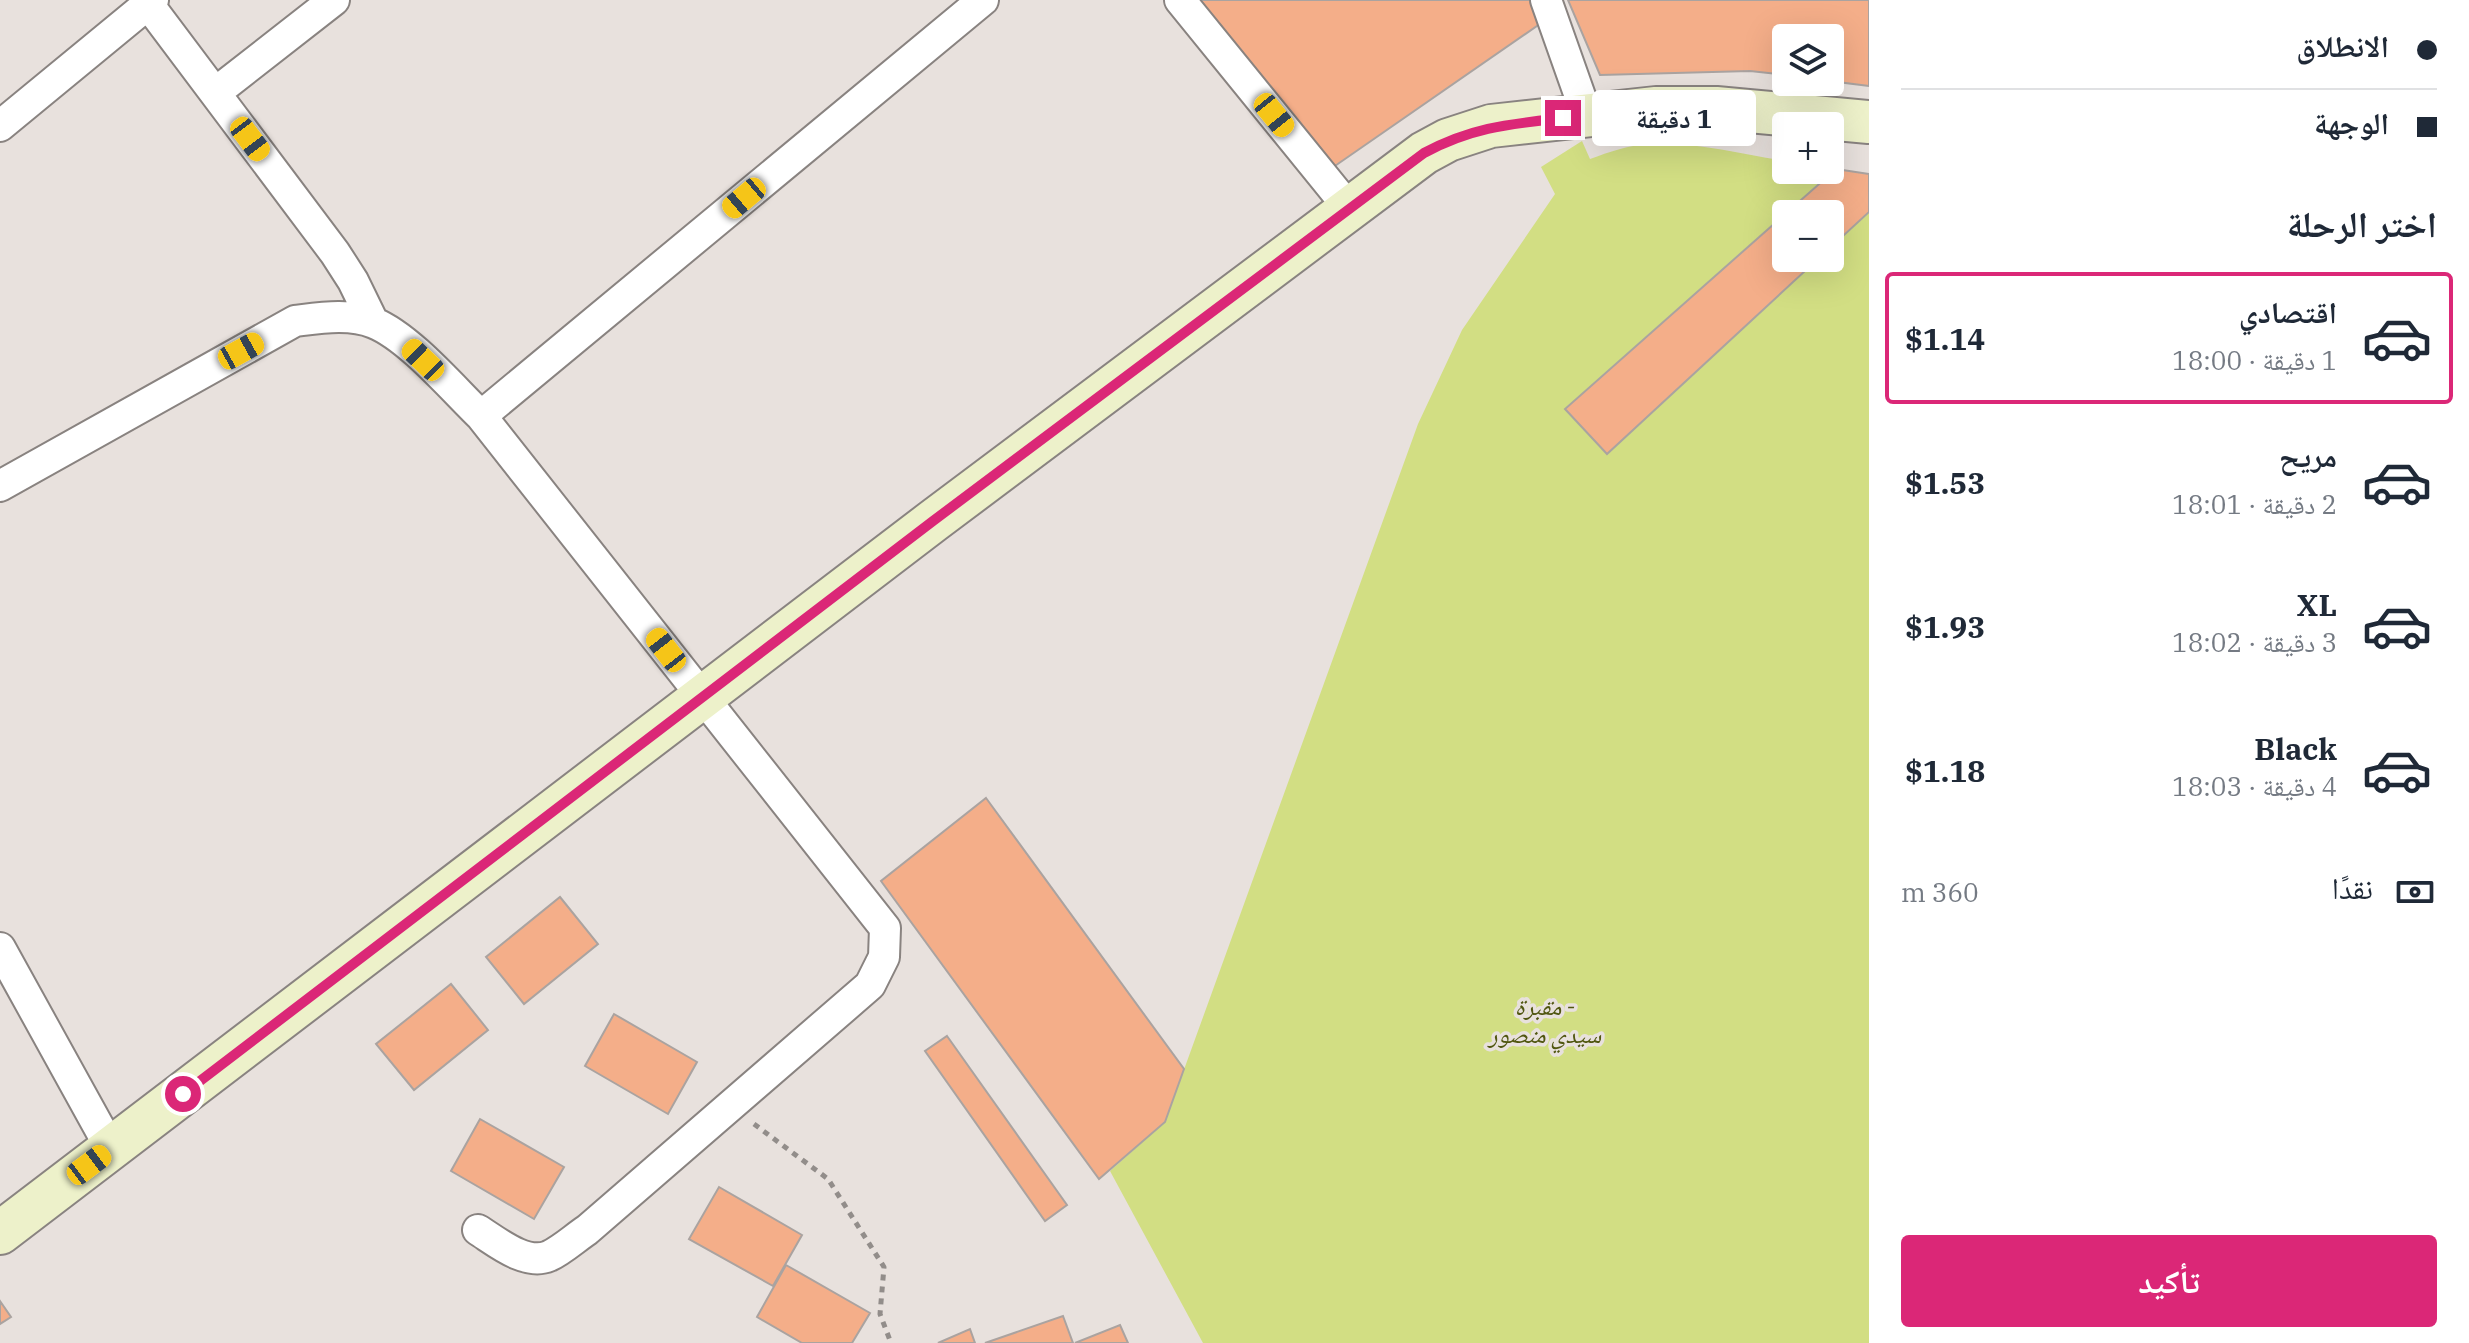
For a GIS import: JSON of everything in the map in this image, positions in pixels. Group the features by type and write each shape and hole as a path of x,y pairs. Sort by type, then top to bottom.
{"main road":[{"path":"0,1233 1424,153 1448,140 1491,126 1656,108 1716,108 1869,122"}],"street":[{"path":"215,93 334,0"},
{"path":"481,416 983,0"},
{"path":"1180,0 1349,208"},
{"path":"1546,0 1587,116"},
{"path":"0,126 151,2 335,253 373,322"},
{"path":"0,486 295,321 333,316 373,322 404,341 481,416 885,928 884,957 870,985 587,1230 548,1257 533,1258 519,1255 478,1230"},
{"path":"0,948 111,1149"}],"path":[{"path":"729,1105 828,1179 884,1267 880,1314 891,1343"}],"green space":[{"name":"مقبرة - سيدي منصور","path":"1582,141 1590,159 1612,151 1650,144 1700,146 1772,159 1772,184 1844,184 1844,170 1869,174 1869,1343 1203,1343 1110,1171 1165,1122 1418,424 1462,330 1555,194 1541,167"}],"building":[{"path":"1196,0 1537,0 1547,19 1332,168"},
{"path":"1568,0 1869,0 1869,86 1844,83 1844,24 1772,24 1772,73 1750,71 1600,75"},
{"path":"1844,170 1869,174 1869,212 1844,235 1844,200 1801,200 1819,184 1844,184"},
{"path":"1772,226 1772,272 1804,272 1607,454 1565,409"},
{"path":"986,798 1184,1069 1165,1122 1099,1179 881,881"},
{"path":"560,897 598,944 524,1004 486,957"},
{"path":"451,984 488,1030 414,1090 376,1044"},
{"path":"614,1014 697,1062 668,1114 585,1066"},
{"path":"947,1036 1067,1205 1045,1221 925,1051"},
{"path":"480,1119 564,1167 534,1219 451,1171"},
{"path":"719,1187 802,1235 773,1286 689,1239"},
{"path":"786,1265 870,1313 852,1343 802,1343 757,1317"},
{"path":"0,1301 11,1317 0,1324"},
{"path":"1063,1316 1073,1343 985,1343"},
{"path":"1120,1325 1128,1343 1075,1343"},
{"path":"970,1329 975,1343 938,1343"}],"route":[{"path":"183,1094 933,521 1424,153 1448,140 1491,126 1563,118"}]}
